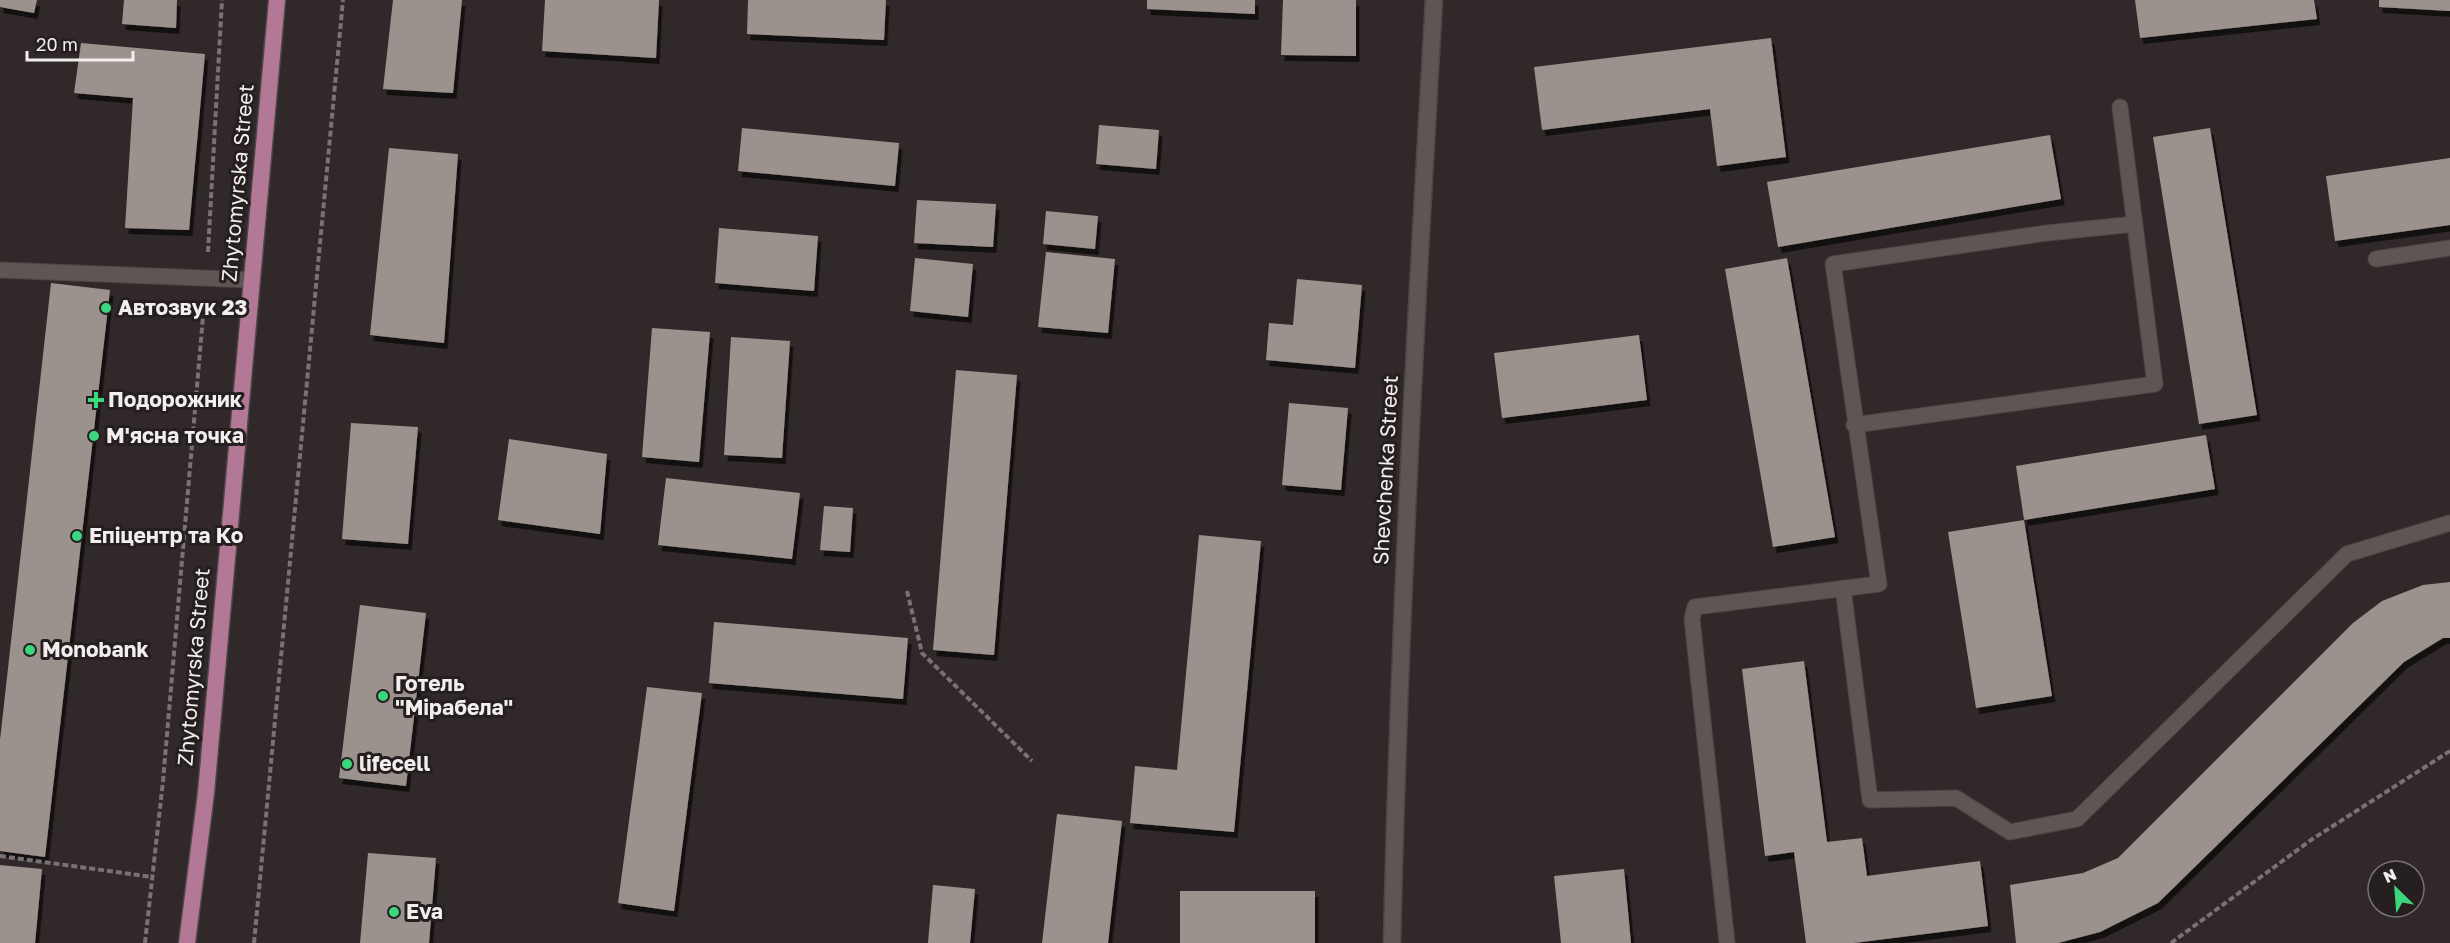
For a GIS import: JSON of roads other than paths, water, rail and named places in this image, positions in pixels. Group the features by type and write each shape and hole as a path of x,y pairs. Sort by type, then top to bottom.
{"main road":[{"name":"Zhytomyrska Street","path":"188,943 206,793 277,0"}],"street":[{"name":"Shevchenka Street","path":"1392,943 1397,716 1434,0"}],"lane":[{"path":"1854,425 2155,384 2120,107"},
{"path":"1727,943 1692,619 1695,607 1879,584 1854,425 1833,264 2036,235 2134,224"},
{"path":"2376,259 2450,248"},
{"path":"0,270 252,280"},
{"path":"1843,588 1870,800 1956,798 2010,832 2077,819 2347,554 2450,523"}],"place":[{"name":"Автозвук 23","path":"106,308"},
{"name":"Подорожник","path":"96,400"},
{"name":"М'ясна точка","path":"94,436"},
{"name":"Епіцентр та Ко","path":"77,536"},
{"name":"Monobank","path":"30,650"},
{"name":"Готель \"Мірабела\"","path":"383,696"},
{"name":"lifecell","path":"347,764"},
{"name":"Eva","path":"394,912"}]}
